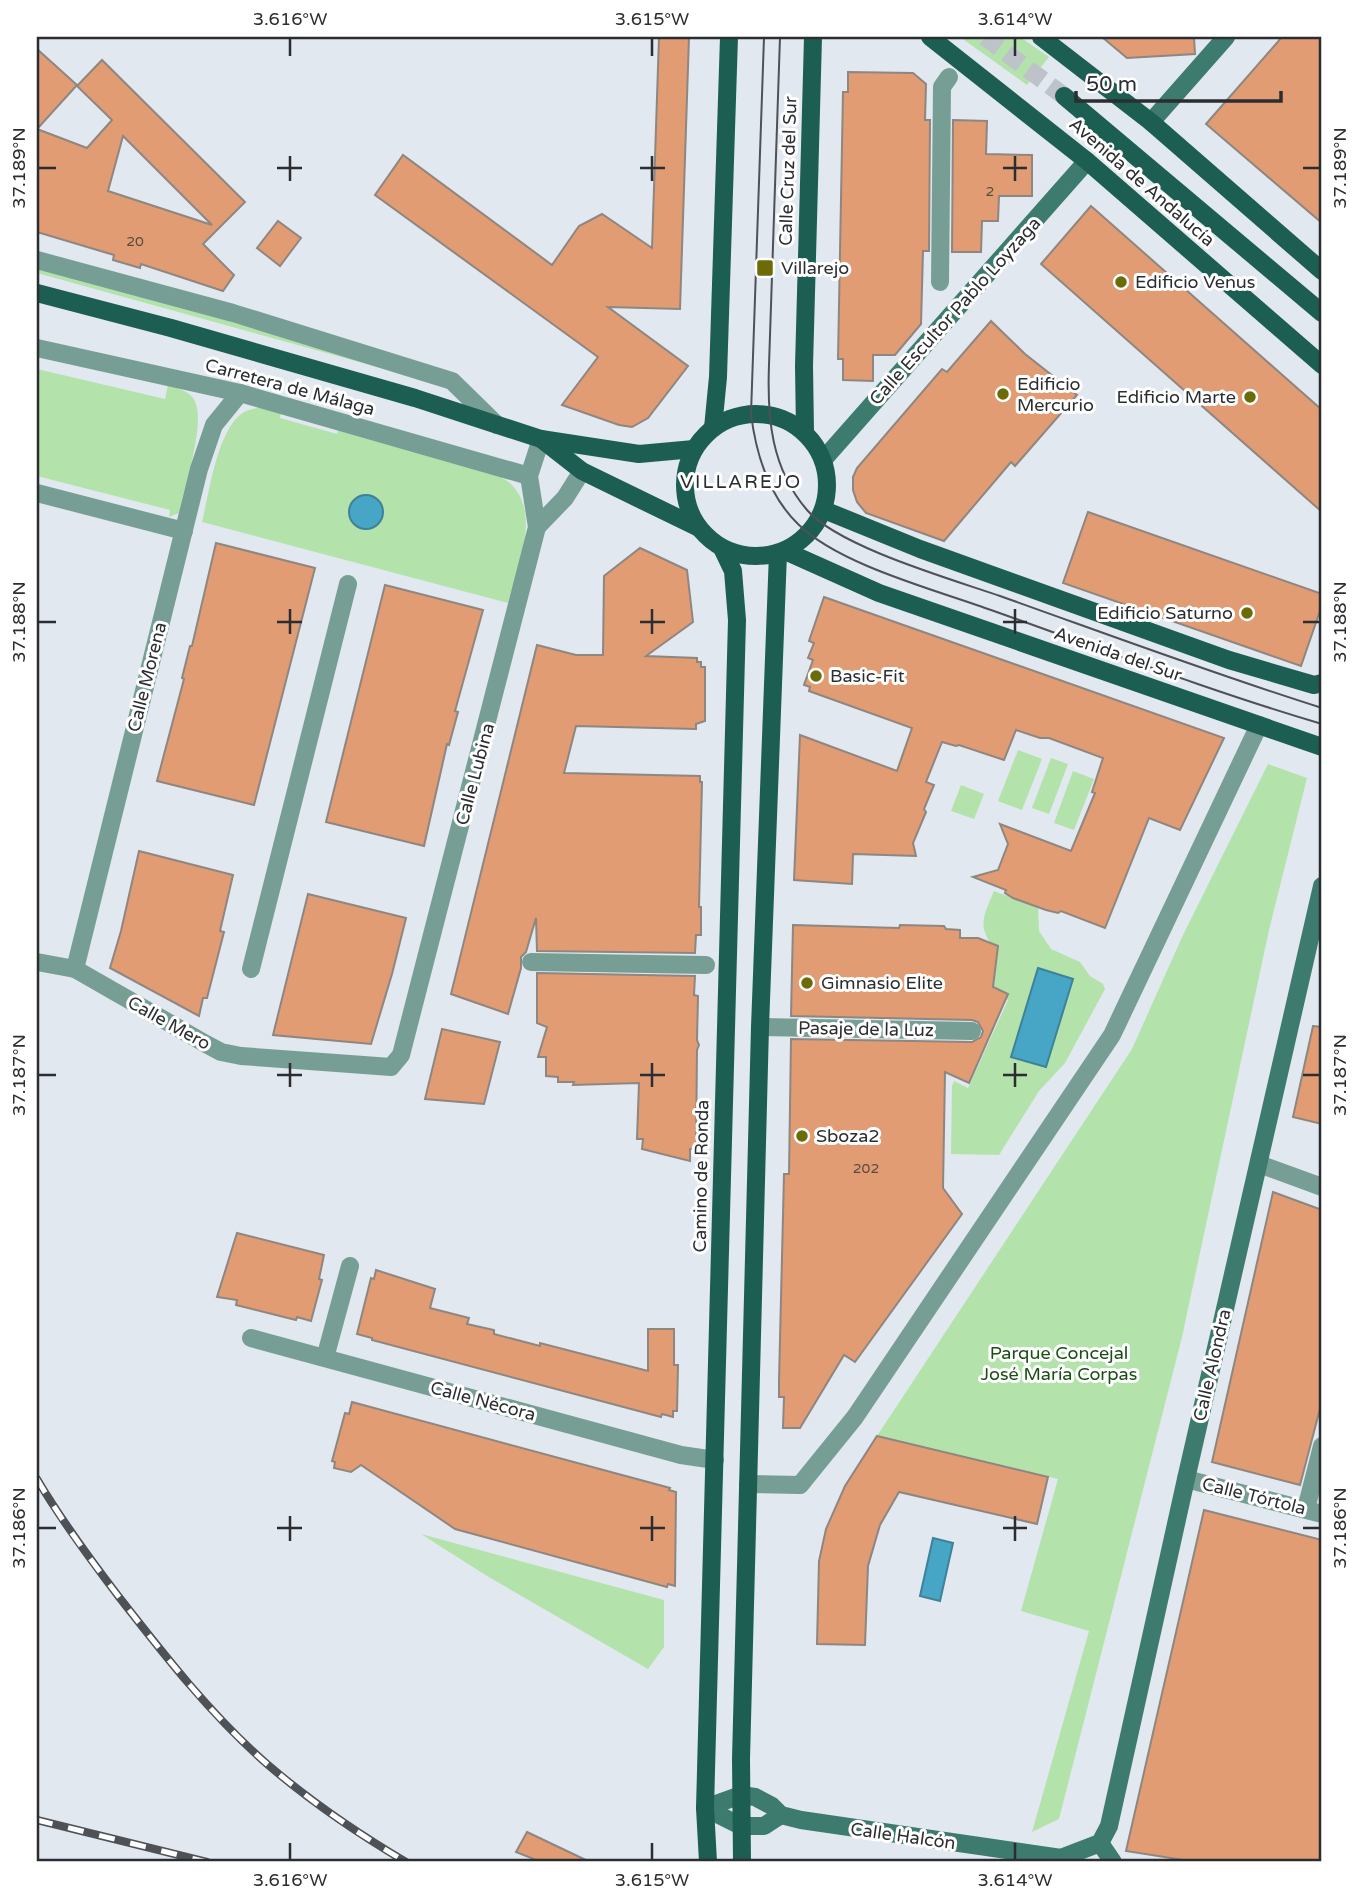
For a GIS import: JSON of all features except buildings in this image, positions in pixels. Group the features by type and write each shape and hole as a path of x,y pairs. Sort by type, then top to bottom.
{"main road":[{"path":"713,428 718,377 729,37"},
{"name":"Calle Cruz del Sur","path":"805,432 804,366 813,37"},
{"name":"Avenida de Andalucía","path":"930,37 1087,161 1322,365"},
{"path":"1041,37 1151,122 1322,271"},
{"path":"1151,122 1226,37"},
{"name":"Avenida de Andalucía","path":"1064,96 1322,313"},
{"name":"Calle Escultor Pablo Loyzaga","path":"823,460 1087,161"},
{"name":"Carretera de Málaga","path":"37,293 390,390 541,439 639,454 694,449"},
{"path":"755,414 790,422 805,432 818,449 828,477 824,510 809,533 781,552 759,556 740,555 722,548 699,528 689,510 685,490 687,468 694,449 713,428 734,418 755,414"},
{"name":"Carretera de Málaga","path":"541,439 582,471 699,528"},
{"name":"Avenida del Sur","path":"824,510 920,549 1229,660 1314,685 1322,683"},
{"name":"Camino de Ronda","path":"708,1862 705,1808 737,620 733,571 722,548"},
{"path":"742,1862 741,1796 760,1027 781,552"},
{"name":"Avenida del Sur","path":"781,552 879,593 1322,747"},
{"name":"Calle Alondra","path":"1100,1843 1109,1826 1322,886"},
{"path":"705,1808 741,1796"},
{"name":"Calle Halcón","path":"741,1796 755,1797 772,1806 781,1815 840,1827 1064,1860"},
{"path":"705,1808 741,1826 764,1826 781,1815"},
{"path":"1064,1860 1100,1843 1113,1862"}],"street":[{"path":"940,282 942,87 949,77"},
{"name":"Carretera de Málaga","path":"37,260 233,313 452,381 497,425"},
{"name":"Carretera de Málaga","path":"37,348 240,393 529,476"},
{"name":"Calle Morena","path":"75,970 199,469 214,425 240,393"},
{"path":"529,476 541,439"},
{"path":"537,527 565,498 582,471"},
{"name":"Calle Lubina","path":"391,1067 401,1055 537,527 529,476"},
{"path":"37,493 184,531"},
{"path":"251,969 348,584"},
{"path":"748,1484 800,1485 855,1417 1024,1167 1112,1035 1259,725"},
{"name":"Calle Mero","path":"37,962 75,970 221,1052 263,1059 391,1067"},
{"path":"531,962 706,965"},
{"name":"Pasaje de la Luz","path":"760,1027 972,1031"},
{"path":"1259,1164 1322,1187"},
{"path":"325,1357 350,1266"},
{"name":"Calle Nécora","path":"251,1338 681,1455 715,1460"},
{"path":"1314,1511 1322,1446"},
{"name":"Calle Tórtola","path":"1186,1479 1314,1511"}],"green space":[{"path":"960,37 1020,37 1049,57 1027,85"},
{"path":"37,266 417,375 417,378 37,273"},
{"path":"37,369 165,399 168,385 191,395 197,408 198,421 190,471 179,513 169,517 170,510 37,476"},
{"path":"262,407 281,412 280,418 337,434 339,427 493,473 510,483 521,497 526,526 521,558 508,603 202,522 216,461 228,430 236,418 246,411"},
{"path":"1018,750 1042,759 1022,810 998,801"},
{"path":"1051,758 1068,764 1049,814 1032,808"},
{"name":"Parque Concejal José María Corpas","path":"1268,764 1307,778 1269,930 1182,1337 1059,1819 1032,1832 1089,1631 1021,1611 1058,1479 877,1436 1132,1049 1183,935"},
{"path":"1073,771 1094,779 1074,830 1054,823"},
{"path":"961,785 984,794 974,819 951,811"},
{"path":"994,891 1038,908 1039,931 1051,949 1080,962 1090,976 1103,984 1105,989 1065,1063 1039,1091 999,1155 951,1154 952,1086 954,1081 968,1088 1008,1000 993,993 997,952 984,929 984,916"},
{"path":"421,1534 664,1600 664,1647 648,1669 487,1576"}],"water":[{"path":"366,495 378,500 383,512 378,524 366,529 354,524 349,512 354,500"},
{"path":"1038,968 1073,979 1046,1067 1011,1057"},
{"path":"933,1538 953,1543 940,1601 920,1596"}],"tunnel":[{"path":"985,37 1064,96"}],"tram line":[{"path":"764,37 751,414 765,473 788,513 816,539 889,575 1197,684 1322,724"},
{"path":"780,37 769,404 779,460 795,494 807,510 822,524 844,537 897,560 1322,708"}],"railway":[{"path":"37,1479 119,1597 171,1663 227,1726 300,1791 406,1862"},
{"path":"37,1820 207,1862"}],"place":[{"name":"Villarejo","path":"765,268"},
{"name":"Edificio Venus","path":"1121,282"},
{"name":"Edificio Mercurio","path":"1003,394"},
{"name":"Edificio Marte","path":"1250,397"},
{"name":"Edificio Saturno","path":"1247,613"},
{"name":"Basic-Fit","path":"816,676"},
{"name":"Gimnasio Elite","path":"807,983"},
{"name":"Sboza2","path":"802,1136"}],"district":[{"name":"VILLAREJO","path":"741,482"}]}
